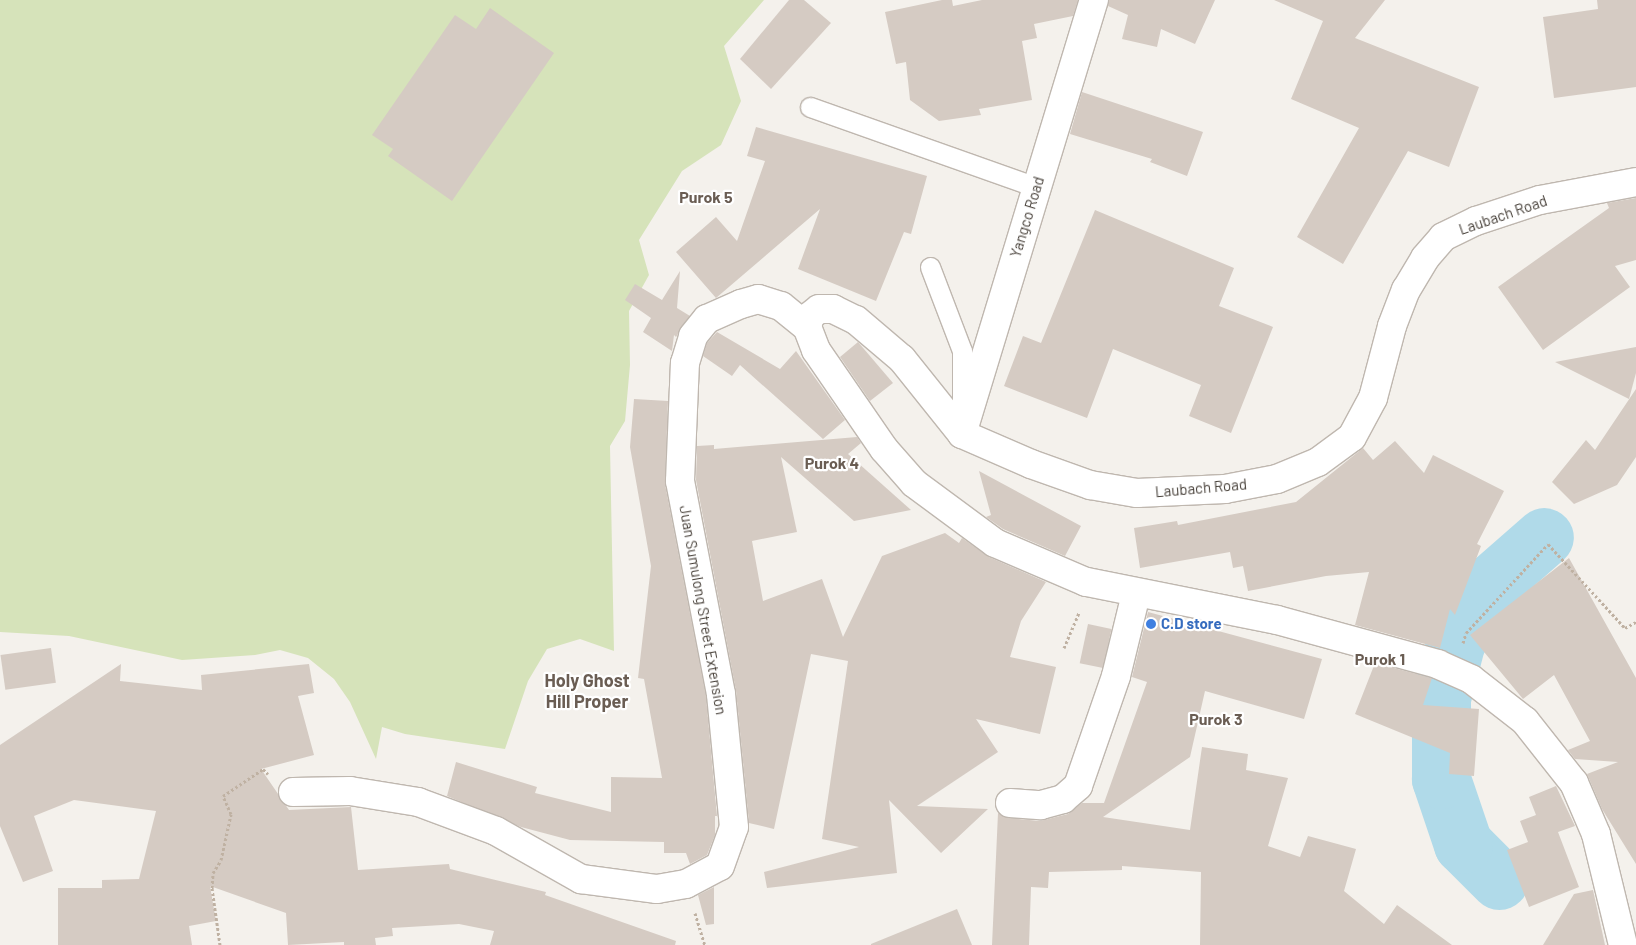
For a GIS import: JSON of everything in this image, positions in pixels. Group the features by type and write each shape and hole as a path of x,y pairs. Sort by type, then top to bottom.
{"street":[{"name":"Yangco Road","path":"962,434 1094,0"},
{"name":"Laubach Road","path":"807,327 810,316 819,309 833,309 856,320 902,359 962,434 1031,464 1090,485 1137,492 1225,489 1277,479 1318,462 1352,437 1373,398 1392,326 1406,290 1425,258 1444,237 1476,221 1540,200 1636,182"},
{"name":"Juan Sumulong Street Extension","path":"293,792 350,791 418,802 496,832 581,879 657,889 686,884 720,866 734,827 721,694 680,481 685,363 693,336 707,319 741,304 758,299 781,306 807,327"},
{"path":"807,327 816,350 884,449 914,483 995,543 1086,582 1136,594 1277,620 1438,664 1468,677 1525,721 1574,783 1596,834 1623,945"},
{"path":"1010,802 1041,805 1063,799 1078,786 1118,668 1136,594"}],"lane":[{"path":"810,107 1036,187"},
{"path":"930,267 962,351 962,434"}],"path":[{"path":"1466,633 1548,544 1625,628 1636,622"},
{"path":"1064,648 1080,609"},
{"path":"220,945 212,888 213,873 221,860 232,814 224,796 263,769 293,792"}],"green space":[{"path":"0,0 764,0 724,46 741,101 721,145 682,171 639,240 649,275 629,311 630,365 625,421 610,446 614,651 580,639 547,649 528,681 505,749 405,734 382,727 376,759 350,702 334,679 308,658 280,650 255,655 182,660 69,636 0,632"}],"building":[{"path":"789,0 804,0 831,23 771,89 740,59"},
{"path":"942,0 952,0 953,6 982,0 1078,0 1073,16 1034,24 1037,38 1022,41 1032,100 979,109 981,115 939,121 910,100 906,62 896,64 885,12"},
{"path":"1109,0 1215,0 1195,44 1161,29 1157,47 1122,39 1128,15 1108,6"},
{"path":"1274,0 1385,0 1355,38 1479,87 1449,167 1408,151 1343,264 1297,237 1359,128 1291,99 1323,21"},
{"path":"1597,0 1636,0 1636,87 1554,98 1543,17 1598,9"},
{"path":"490,8 554,53 452,201 388,156 393,149 372,135 455,15 476,29"},
{"path":"1082,92 1203,132 1187,176 1150,162 1152,159 1070,134"},
{"path":"756,127 927,176 911,234 904,232 876,301 798,269 820,209 716,298 676,252 716,217 737,241 765,161 747,156"},
{"path":"1636,198 1636,260 1615,266 1630,287 1543,350 1498,287 1609,208 1607,203"},
{"path":"1095,210 1234,268 1219,306 1273,327 1231,433 1189,416 1201,385 1113,349 1087,418 1004,386 1023,336 1041,343"},
{"path":"680,271 677,308 690,316 676,337 674,335 672,351 643,332 651,318 625,300 635,284 662,300"},
{"path":"717,332 780,369 796,351 845,420 823,439 740,365 732,376 703,356 707,343"},
{"path":"858,342 893,383 870,401 840,357"},
{"path":"1636,347 1636,373 1629,399 1555,362"},
{"path":"1636,389 1636,457 1617,485 1574,504 1552,482 1586,440 1595,450"},
{"path":"634,399 668,401 665,484 706,696 717,816 715,816 715,835 707,855 690,864 686,853 664,853 664,842 570,840 521,827 447,796 456,762 537,787 535,793 611,812 611,777 662,778 644,679 638,678 651,566 630,447"},
{"path":"857,437 861,443 848,454 911,510 854,521 781,457 797,532 752,541 763,601 822,579 843,637 882,556 945,533 959,543 962,538 989,557 1046,582 1021,621 1010,657 1056,667 1040,734 976,719 998,752 917,806 988,809 941,853 889,800 897,873 767,888 764,872 859,847 822,839 848,661 811,654 774,829 749,823 736,691 696,480 697,446 714,445 714,449"},
{"path":"1395,441 1424,473 1433,455 1504,491 1477,544 1481,546 1455,615 1450,609 1440,648 1355,625 1369,572 1326,576 1248,591 1243,566 1233,568 1230,552 1140,568 1134,528 1177,521 1178,525 1296,502 1363,448 1373,460"},
{"path":"979,471 1081,526 1065,556 1003,529 986,517 991,515"},
{"path":"1569,558 1636,678 1636,864 1602,809 1587,774 1618,762 1575,759 1568,750 1590,741 1554,675 1523,699 1470,635"},
{"path":"1148,612 1322,659 1304,719 1205,691 1190,757 1103,817 1190,830 1202,747 1248,754 1246,770 1288,778 1268,846 1300,857 1308,836 1356,849 1344,891 1384,924 1397,905 1452,945 1200,945 1201,872 1122,866 1122,870 1049,872 1048,888 1031,887 1029,945 992,945 998,813 1009,818 1040,821 1068,814 1082,803 1104,803 1147,682 1132,677"},
{"path":"1088,624 1111,629 1103,668 1080,663"},
{"path":"51,648 56,683 5,690 0,655"},
{"path":"1375,663 1432,678 1423,705 1479,709 1474,776 1449,774 1450,753 1355,714"},
{"path":"121,664 120,681 202,690 201,675 309,664 314,693 298,696 314,755 261,769 289,810 351,807 358,870 449,864 450,869 546,892 545,895 676,941 675,945 490,945 494,931 459,924 392,928 393,936 375,938 376,945 344,945 344,942 288,945 286,913 210,886 216,921 189,926 192,945 58,945 58,888 102,888 102,880 139,879 156,811 74,800 34,816 53,871 23,882 0,826 0,745"},
{"path":"1556,786 1575,826 1558,832 1579,887 1529,907 1507,850 1528,842 1520,821 1536,815 1529,797"},
{"path":"714,887 714,924 706,925 698,895"},
{"path":"1593,890 1605,945 1543,945 1574,894"},
{"path":"957,909 972,945 871,945 871,944"}],"waterway":[{"path":"1499,880 1463,844 1441,779 1441,698 1456,641 1495,580 1544,537"}],"place":[{"name":"C.D store","path":"1151,624"}],"district":[{"name":"Purok 5","path":"706,197"},
{"name":"Purok 4","path":"832,463"},
{"name":"Purok 1","path":"1380,659"},
{"name":"Holy Ghost Hill Proper","path":"587,691"},
{"name":"Purok 3","path":"1216,719"}]}
